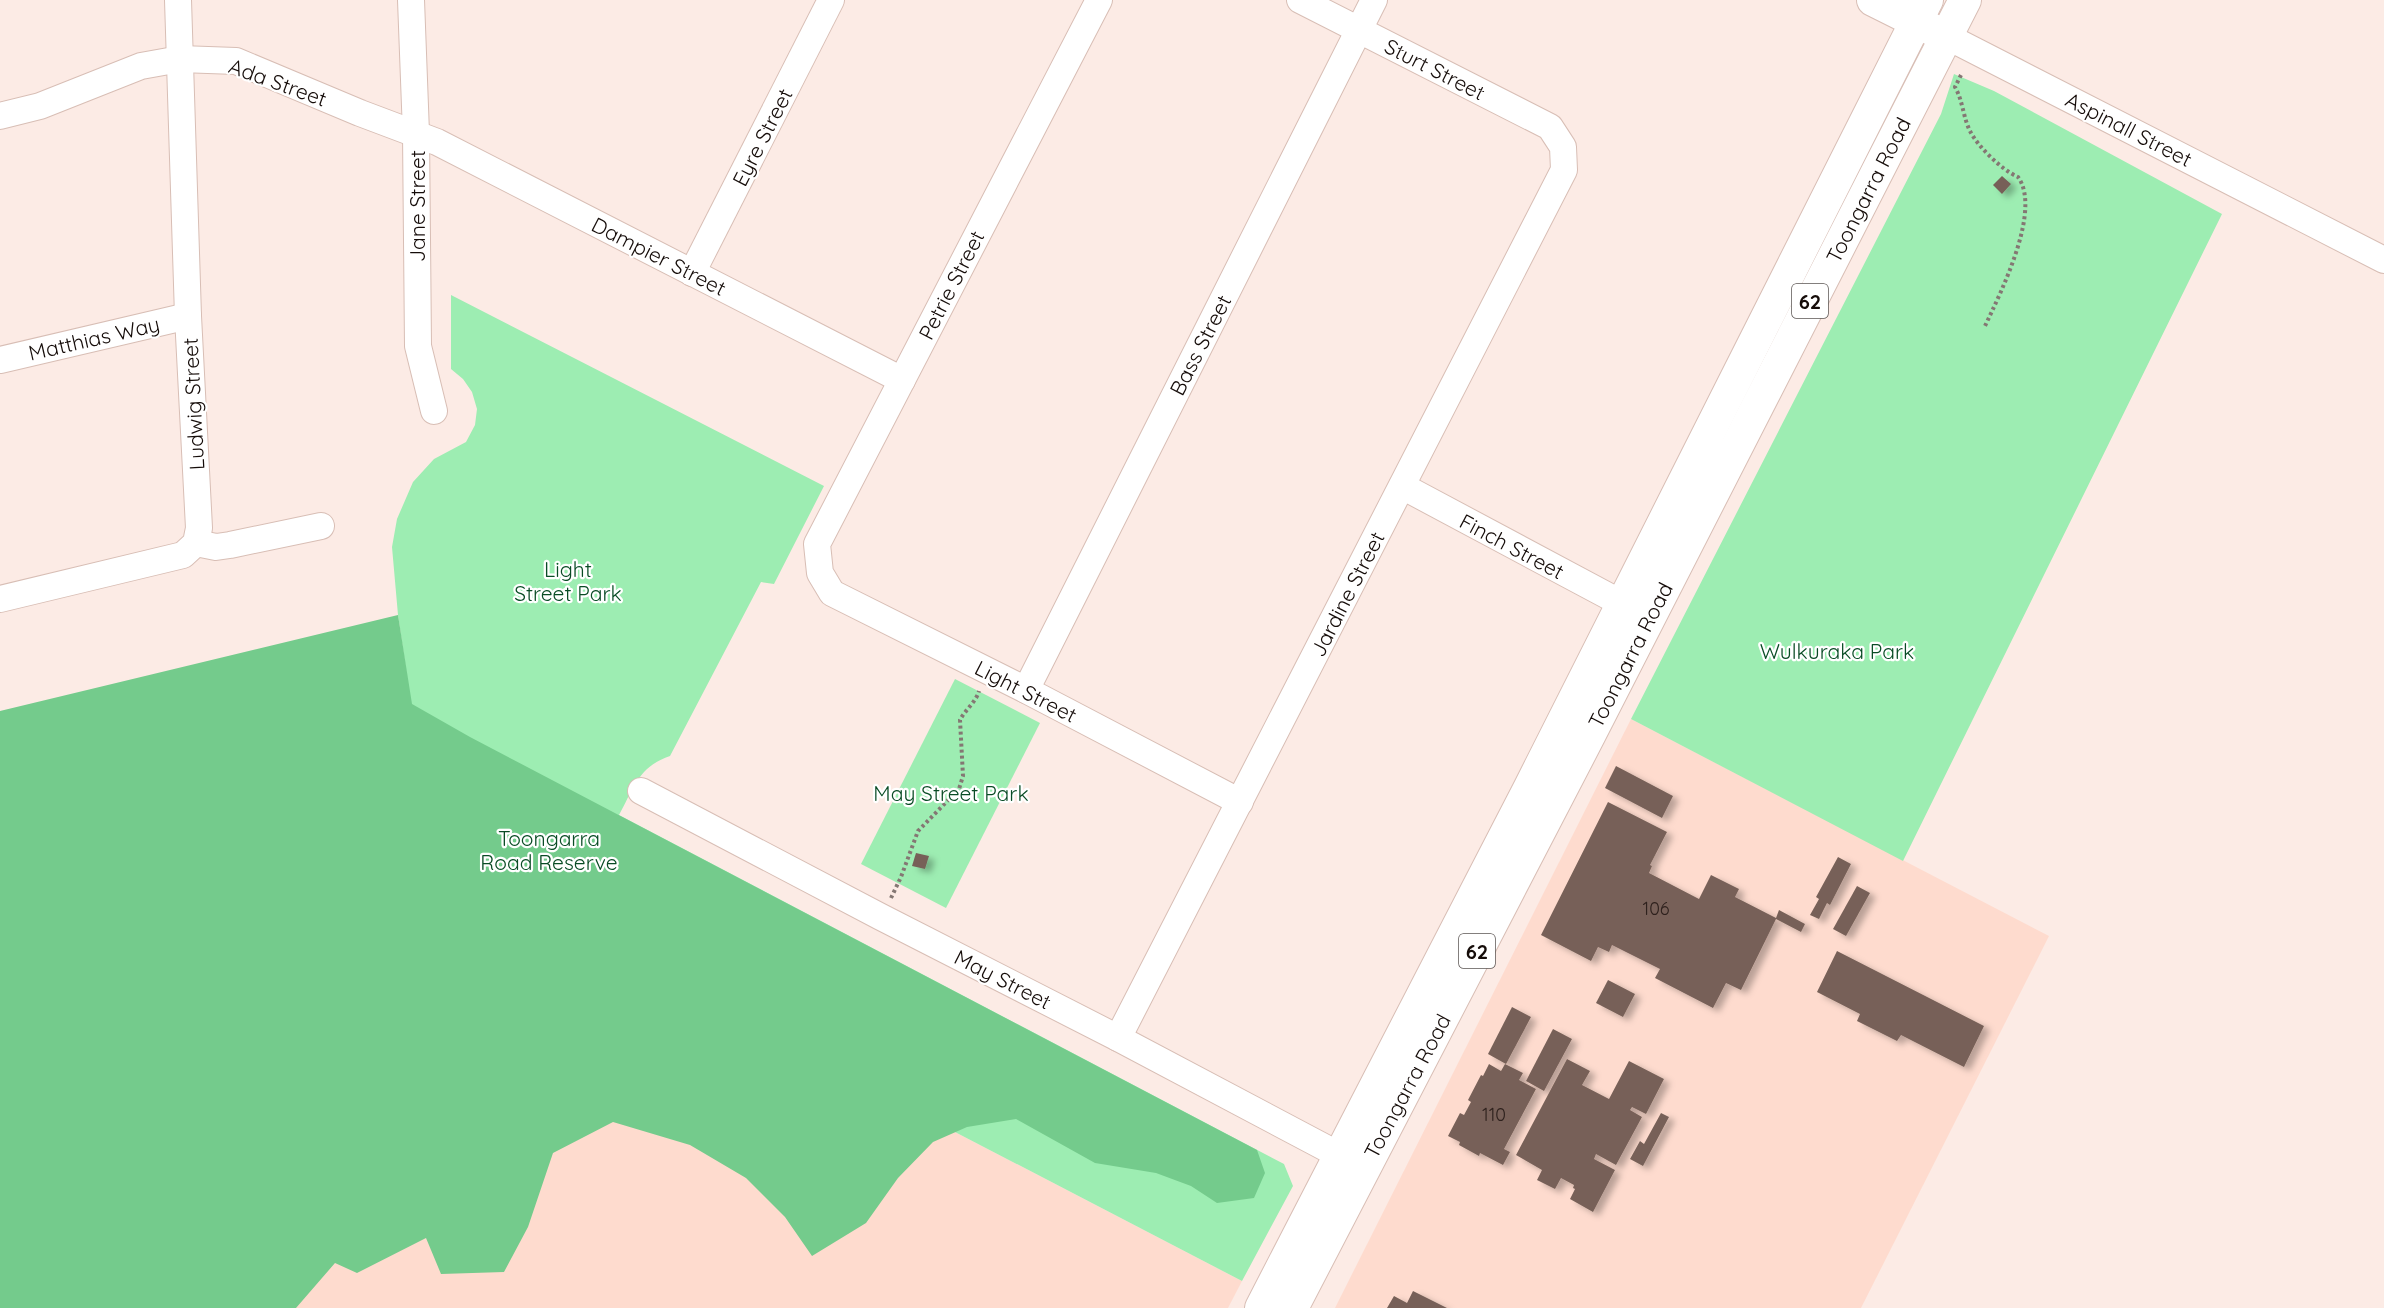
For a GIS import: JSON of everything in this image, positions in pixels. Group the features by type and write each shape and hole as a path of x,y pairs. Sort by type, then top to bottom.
{"main road":[{"name":"Aspinall Street","path":"1873,0 1921,11 1946,36"},
{"name":"Toongarra Road","path":"1261,1308 1351,1162 1590,734 1965,0"},
{"name":"Toongarra Road","path":"1292,1308 1351,1162 1623,604 1921,11"}],"street":[{"name":"Ludwig Street","path":"178,0 188,316 199,528 196,543"},
{"name":"Jane Street","path":"411,0 416,133 418,346 434,411"},
{"name":"Eyre Street","path":"692,273 831,0"},
{"name":"Petrie Street","path":"820,573 817,544 1099,0"},
{"name":"Sturt Street","path":"1299,0 1550,127 1563,147"},
{"name":"Bass Street","path":"1026,690 1374,0"},
{"name":"Aspinall Street","path":"1946,36 2384,260"},
{"name":"Ada Street","path":"0,116 40,106 141,66 180,59 236,61 360,113 416,133"},
{"name":"Dampier Street","path":"416,133 902,380"},
{"name":"Jardine Street","path":"1118,1038 1564,170 1563,147"},
{"name":"Matthias Way","path":"0,360 188,316"},
{"name":"Finch Street","path":"1402,486 1623,604"},
{"path":"0,599 183,555 196,543 216,547 230,545 321,525"},
{"name":"Light Street","path":"820,573 832,593 1026,690 1240,802"},
{"name":"May Street","path":"641,791 1118,1038 1351,1162"}],"path":[{"path":"1961,75 1955,87 1970,131 1998,163 2018,177 2025,193 2024,214 2011,267 1985,326"},
{"path":"881,917 901,878 918,831 959,789 963,776 960,720 978,695 982,668"}],"shaded area":[{"path":"1631,719 2049,936 1861,1308 1335,1308"},
{"path":"474,882 1242,1281 1228,1308 218,1308"}],"green space":[{"name":"Wulkuraka Park","path":"1954,74 1994,91 2222,214 1903,861 1631,719 1941,114"},
{"path":"451,295 824,486 774,584 761,582 670,756 644,772 633,787 619,815 1284,1164 1293,1186 1242,1281 474,882 411,704 398,615 392,547 397,519 413,482 434,459 466,442 475,425 477,409 472,392 463,379 451,369"},
{"name":"Toongarra Road Reserve","path":"398,615 412,704 470,737 1257,1150 1265,1173 1254,1198 1217,1203 1191,1186 1156,1173 1095,1163 1016,1119 967,1127 933,1142 898,1178 866,1223 812,1256 785,1217 746,1178 690,1145 613,1122 553,1153 528,1227 504,1272 441,1274 426,1238 357,1273 335,1263 296,1308 0,1308 0,711"},
{"name":"May Street Park","path":"955,679 1040,723 946,908 861,864"}],"building":[{"path":"2002,176 2011,184 2002,194 1993,185"},
{"path":"1616,766 1673,796 1662,818 1605,788"},
{"path":"1608,802 1667,832 1650,865 1652,866 1649,873 1699,899 1711,875 1739,889 1735,897 1776,918 1779,910 1805,924 1801,932 1776,919 1741,990 1726,983 1713,1008 1655,978 1660,969 1612,945 1609,952 1598,947 1591,961 1541,935"},
{"path":"916,853 929,856 925,869 912,866"},
{"path":"1838,857 1851,864 1830,905 1827,903 1819,919 1810,915 1819,899 1816,897"},
{"path":"1857,886 1870,893 1846,936 1833,929"},
{"path":"1837,951 1984,1026 1964,1067 1901,1035 1897,1041 1857,1021 1860,1014 1817,992"},
{"path":"1608,980 1635,994 1623,1017 1596,1003"},
{"path":"1512,1007 1531,1017 1506,1064 1488,1054"},
{"path":"1553,1029 1572,1039 1544,1091 1526,1081"},
{"path":"1567,1059 1590,1071 1582,1085 1609,1099 1629,1061 1664,1079 1646,1114 1632,1107 1630,1110 1642,1117 1616,1165 1596,1154 1594,1159 1615,1170 1593,1212 1570,1199 1575,1189 1574,1185 1561,1178 1555,1189 1537,1180 1542,1170 1516,1155"},
{"path":"1489,1064 1501,1071 1505,1064 1523,1073 1519,1080 1536,1089 1504,1149 1510,1152 1503,1165 1480,1153 1479,1156 1448,1136 1460,1113 1464,1115 1471,1102 1468,1100"},
{"path":"1661,1113 1669,1117 1643,1166 1630,1159 1640,1141 1644,1144"},
{"path":"1413,1291 1447,1308 1387,1308 1394,1296 1407,1303"}],"park label":[{"name":"Light Street Park","path":"568,581"}]}
